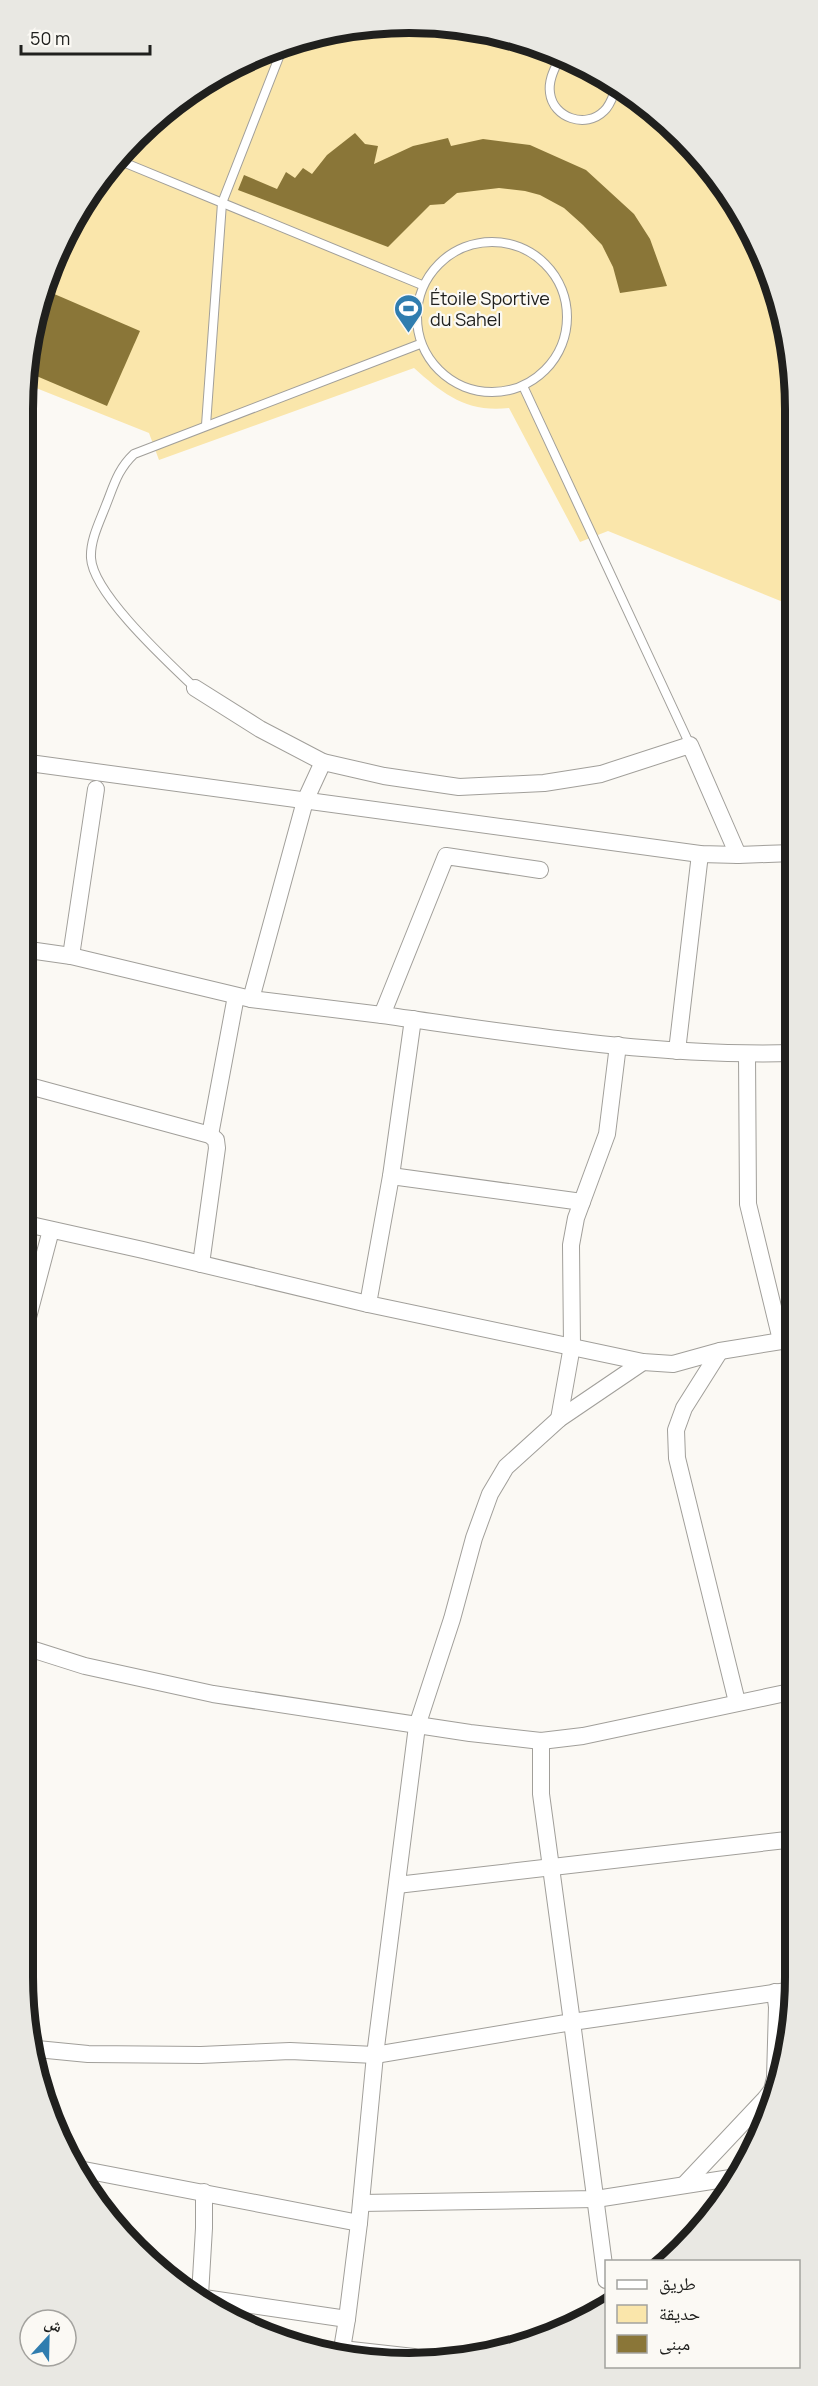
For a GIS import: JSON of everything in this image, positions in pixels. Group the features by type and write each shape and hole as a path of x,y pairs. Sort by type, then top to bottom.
{"street":[{"path":"195,688 260,729 323,762 384,776 459,787 544,783 601,774 690,746 738,855"},
{"path":"210,1135 243,998 305,801 323,762"},
{"path":"33,764 700,854 785,853"},
{"path":"71,956 96,789"},
{"path":"677,1051 700,854"},
{"path":"382,1014 446,856 540,870"},
{"path":"33,951 71,956 243,998 618,1045 677,1051 785,1053"},
{"path":"368,1304 391,1176 413,1019"},
{"path":"559,1419 572,1346 571,1245 576,1218 607,1134 618,1045"},
{"path":"747,1054 748,1204 785,1330"},
{"path":"33,1087 210,1135 216,1140 217,1148 201,1264"},
{"path":"391,1176 582,1202"},
{"path":"33,1226 368,1304 643,1362 673,1364 720,1351 785,1340"},
{"path":"33,1298 51,1230"},
{"path":"720,1351 684,1408 676,1430 677,1458 737,1702"},
{"path":"342,2347 361,2203 375,2055 417,1726 452,1619 474,1538 490,1494 506,1467 559,1419 643,1362"},
{"path":"33,1649 85,1666 213,1694 417,1726 541,1741 583,1736 785,1693"},
{"path":"541,1741 541,1794 605,2272"},
{"path":"397,1884 785,1840"},
{"path":"40,2049 88,2054 201,2055 290,2051 375,2055 572,2022 784,1991"},
{"path":"775,1992 777,2007 776,2060"},
{"path":"684,2185 764,2100"},
{"path":"86,2170 358,2223"},
{"path":"361,2203 596,2199 727,2179"},
{"path":"200,2290 204,2192"},
{"path":"216,2300 347,2319"}],"lane":[{"path":"206,425 222,203 279,56"},
{"path":"557,64 550,83 550,93 553,103 560,112 568,117 587,120 596,117 609,104 614,93"},
{"path":"125,163 422,285"},
{"path":"494,240 523,247 547,264 563,289 568,319 561,348 544,372 522,386 490,393 461,386 436,369 420,344 415,314 422,285 439,261 464,245 494,240"},
{"path":"195,688 147,641 94,572 91,556 94,537 122,465 134,454 420,344"},
{"path":"522,386 690,746"}],"green space":[{"name":"Étoile Sportive du Sahel","path":"409,33 458,36 506,46 530,53 575,72 618,96 638,111 657,126 692,161 735,221 765,288 782,360 785,409 785,603 608,531 580,542 509,408 481,408 457,400 435,386 414,368 159,460 149,433 34,387 40,336 62,265 83,221 126,161 161,126 200,96 243,72 288,53 360,36"}],"building":[{"path":"355,133 365,144 378,146 374,164 413,146 448,138 451,146 483,139 530,145 586,170 634,214 650,239 667,286 620,293 613,267 602,245 564,208 540,195 525,191 499,188 457,193 444,204 430,205 388,247 238,190 244,175 277,189 286,172 295,178 303,168 312,174 327,155"},
{"path":"52,293 140,331 107,406 35,375 40,336"}],"place":[{"name":"Étoile Sportive du Sahel","path":"409,334"}]}
